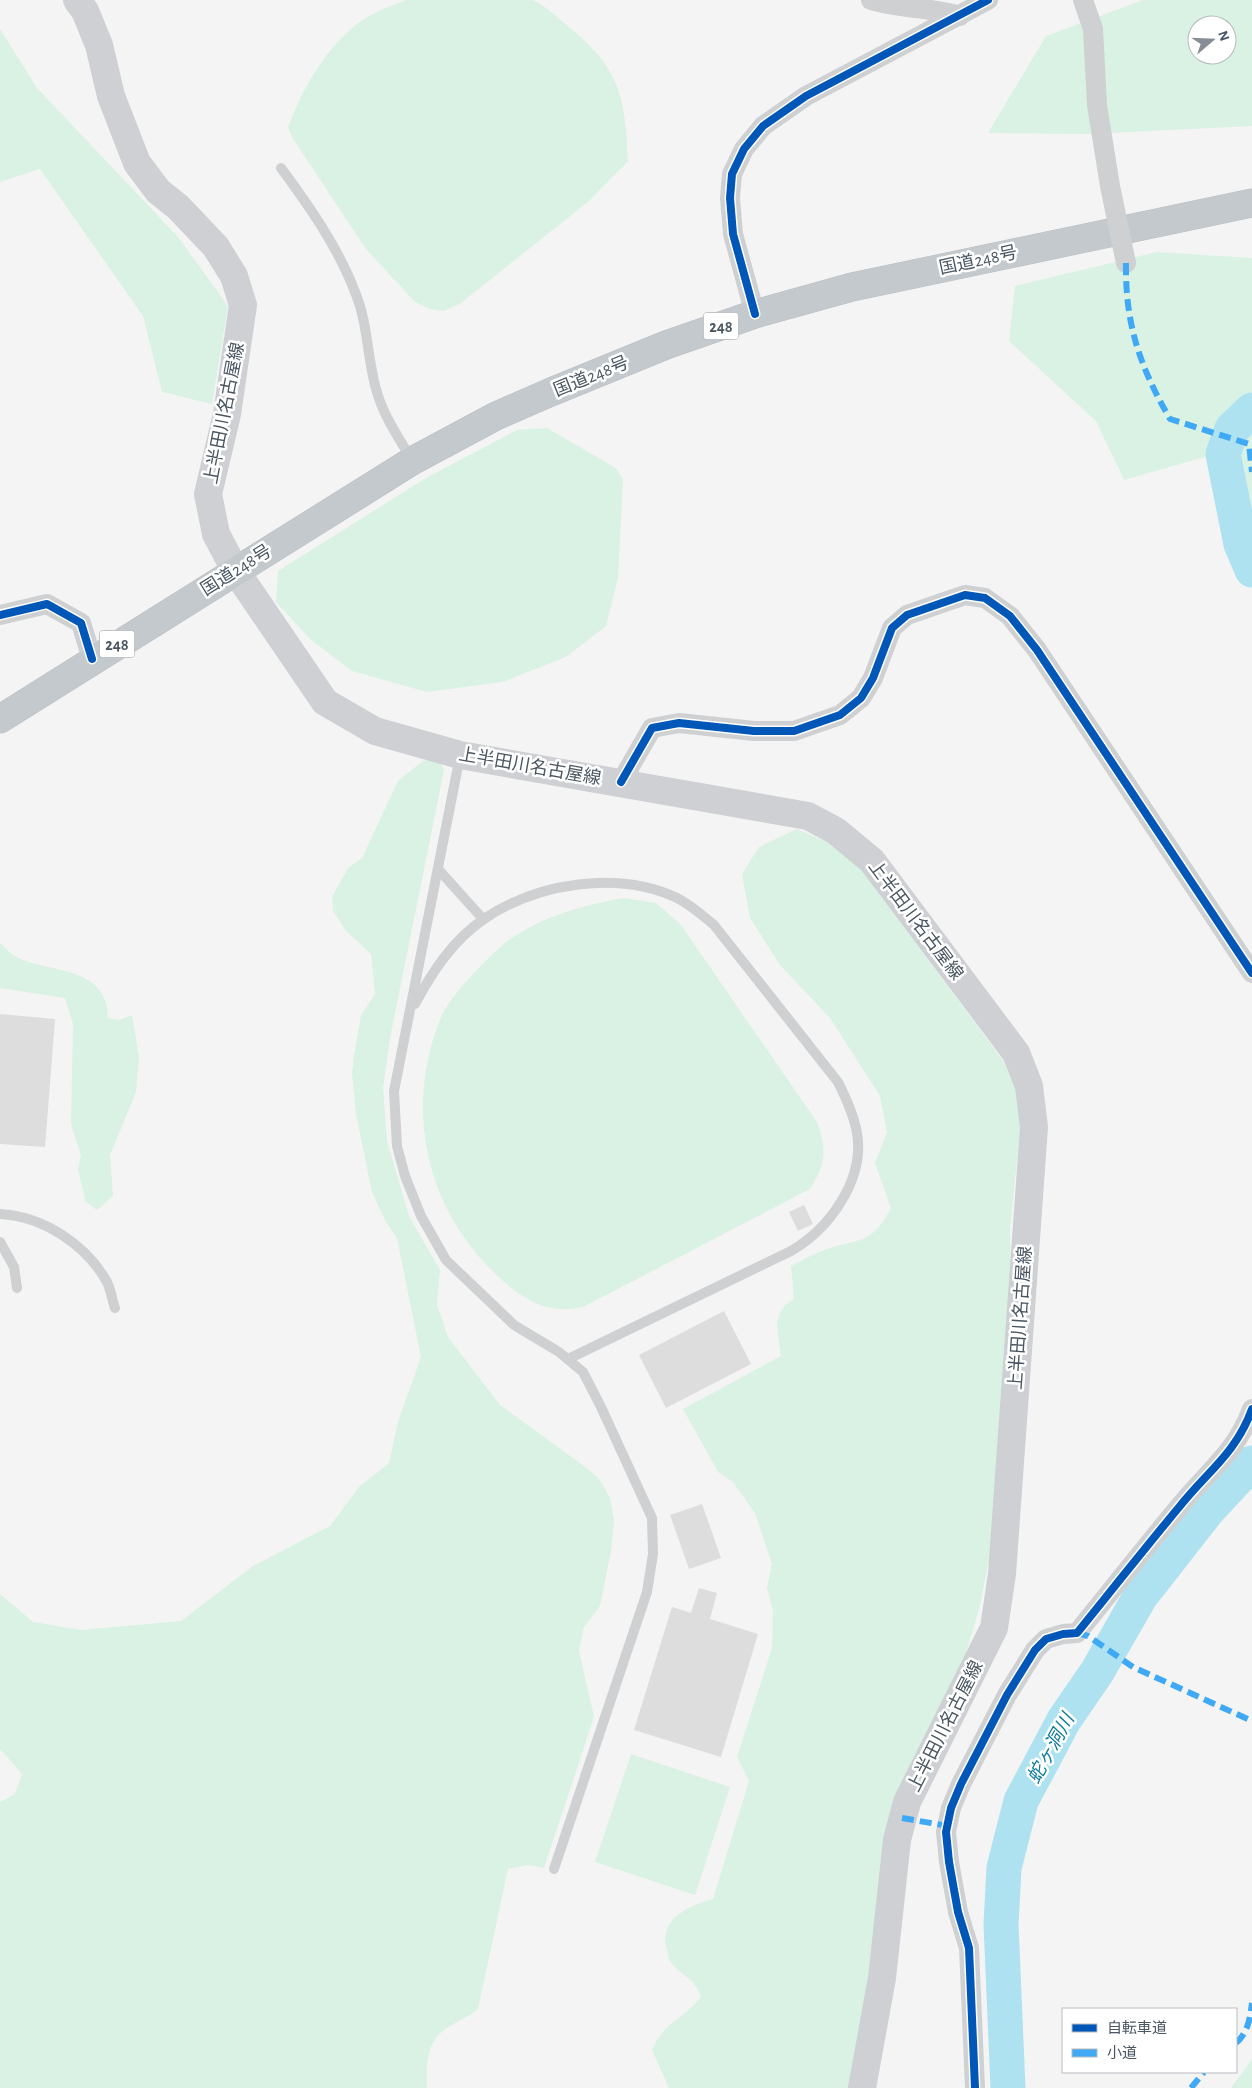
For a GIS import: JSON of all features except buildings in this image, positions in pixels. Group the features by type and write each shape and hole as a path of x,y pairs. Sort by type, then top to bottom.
{"highway":[{"name":"国道248号","path":"0,719 92,659 412,461 496,416 666,344 755,314 852,287 1252,204"}],"main road":[{"name":"上半田川名古屋線","path":"84,4 99,45 111,96 136,164 158,191 178,207 216,247 234,276 243,305 227,414 208,494 216,534 235,570 325,702 375,732 460,755 808,816 836,831 872,861 1016,1053 1029,1086 1033,1137 1002,1574 994,1628 907,1802 897,1840 882,1978 862,2088"}],"street":[{"path":"871,0 887,5 942,10 960,16"},
{"path":"755,314 733,234 730,198 732,174 744,149 763,126 806,96 988,0"},
{"path":"1083,0 1093,29 1097,105 1110,186 1126,263"},
{"path":"621,782 652,728 679,723 754,731 794,730 840,715 861,698 873,678 892,628 907,615 965,595 985,598 1010,616 1038,650 1252,972"},
{"path":"0,615 47,604 81,623 92,659"},
{"path":"974,2088 969,1948 958,1912 946,1832 951,1808 961,1784 1008,1695 1035,1650 1046,1639 1063,1634 1077,1633 1181,1504 1226,1455 1244,1431 1252,1409"}],"lane":[{"path":"280,168 322,228 356,292 365,325 375,387 383,412 412,461"},
{"path":"460,755 394,1091 397,1146 405,1176 421,1216 446,1260 514,1325 568,1359 583,1372 652,1518 653,1554 647,1592 554,1869"},
{"path":"438,868 483,919"},
{"path":"410,1013 430,977 445,956 483,919 526,897 571,886 633,885 662,892 678,899 695,909 714,925 838,1082 848,1104 857,1134 855,1167 849,1184 824,1226 809,1240 568,1359"},
{"path":"0,1214 18,1215 56,1230 88,1257 107,1282 115,1308"},
{"path":"0,1242 14,1267 17,1288"}],"green space":[{"path":"406,0 533,0 557,17 587,43 600,58 617,86 625,119 628,161 589,201 461,303 444,311 430,309 415,302 366,249 293,139 288,128 299,101 314,74 341,38 364,19"},
{"path":"1143,0 1252,0 1252,126 1089,134 988,133 1046,36"},
{"path":"0,29 37,88 178,237 228,306 212,404 162,392 143,316 40,169 0,182"},
{"path":"1157,252 1252,258 1252,516 1215,454 1124,480 1096,421 1009,341 1015,286"},
{"path":"547,428 616,468 623,479 618,578 606,626 566,657 502,682 427,692 352,671 310,639 276,602 278,571 426,478 517,430"},
{"path":"437,755 444,770 390,1038 383,1088 387,1141 409,1216 440,1270 437,1305 448,1337 500,1405 588,1469 600,1480 610,1498 614,1520 611,1551 600,1606 584,1627 579,1651 594,1717 544,1868 528,1865 508,1869 478,2009 440,2033 436,2038 428,2056 427,2088 0,2088 0,1802 15,1794 22,1774 0,1749 0,1594 33,1622 81,1630 181,1621 253,1566 330,1526 359,1487 389,1463 398,1422 421,1357 397,1238 386,1222 372,1192 356,1114 352,1073 361,1015 375,994 371,954 346,931 333,911 332,897 348,868 362,858 398,781 423,761"},
{"path":"797,829 841,848 861,869 1004,1062 1020,1099 1021,1121 1010,1229 1011,1301 993,1538 980,1606 963,1664 898,1800 864,2032 850,2088 669,2088 652,2050 663,2032 689,2010 701,1996 691,1980 669,1960 665,1939 671,1922 677,1916 685,1910 713,1899 749,1781 737,1757 772,1648 773,1611 767,1588 772,1564 755,1513 733,1482 718,1472 683,1409 781,1356 777,1324 781,1310 794,1299 791,1266 822,1251 861,1240 868,1236 885,1219 891,1208 875,1163 887,1132 880,1096 830,1018 780,965 750,918 742,874 759,847"},
{"path":"624,898 656,903 681,925 817,1122 823,1148 822,1164 810,1189 585,1306 573,1309 550,1308 529,1300 510,1287 475,1252 455,1223 439,1191 429,1158 424,1123 424,1088 430,1052 445,1009 460,988 479,967 505,943 532,926 562,913"},
{"path":"0,943 10,953 23,960 78,975 90,981 99,990 106,1003 108,1018 119,1020 132,1015 139,1057 136,1092 110,1155 113,1196 97,1210 86,1202 78,1170 81,1155 71,1124 73,1024 65,998 0,988"},
{"path":"631,1754 730,1787 695,1895 595,1862"},
{"path":"1252,2059 1252,2088 1231,2088"}],"waterway":[{"name":"蛇ヶ洞川","path":"1252,410 1232,429 1223,454 1241,544 1252,570"},
{"name":"蛇ヶ洞川","path":"1008,2088 1001,1924 1004,1868 1021,1801 1064,1720 1097,1672 1140,1597 1208,1510 1252,1463"}],"marked path":[{"path":"1126,263 1128,306 1136,344 1150,381 1170,419 1249,444 1252,472"},
{"path":"1077,1633 1088,1636 1133,1667 1252,1721"},
{"path":"902,1818 948,1826"},
{"path":"1237,2042 1246,2030 1252,2003"},
{"path":"1191,2088 1203,2073"}],"cycle path":[{"path":"755,314 733,234 730,198 732,174 744,149 763,126 806,96 988,0"},
{"path":"621,782 652,728 679,723 754,731 794,731 840,715 861,698 873,678 892,628 907,615 965,595 985,598 1010,616 1037,650 1252,973"},
{"path":"0,615 47,604 81,623 92,659"},
{"path":"975,2088 969,1948 958,1912 946,1832 951,1808 961,1784 1007,1695 1035,1650 1046,1639 1063,1634 1077,1633 1190,1494 1230,1450 1252,1409"}]}
